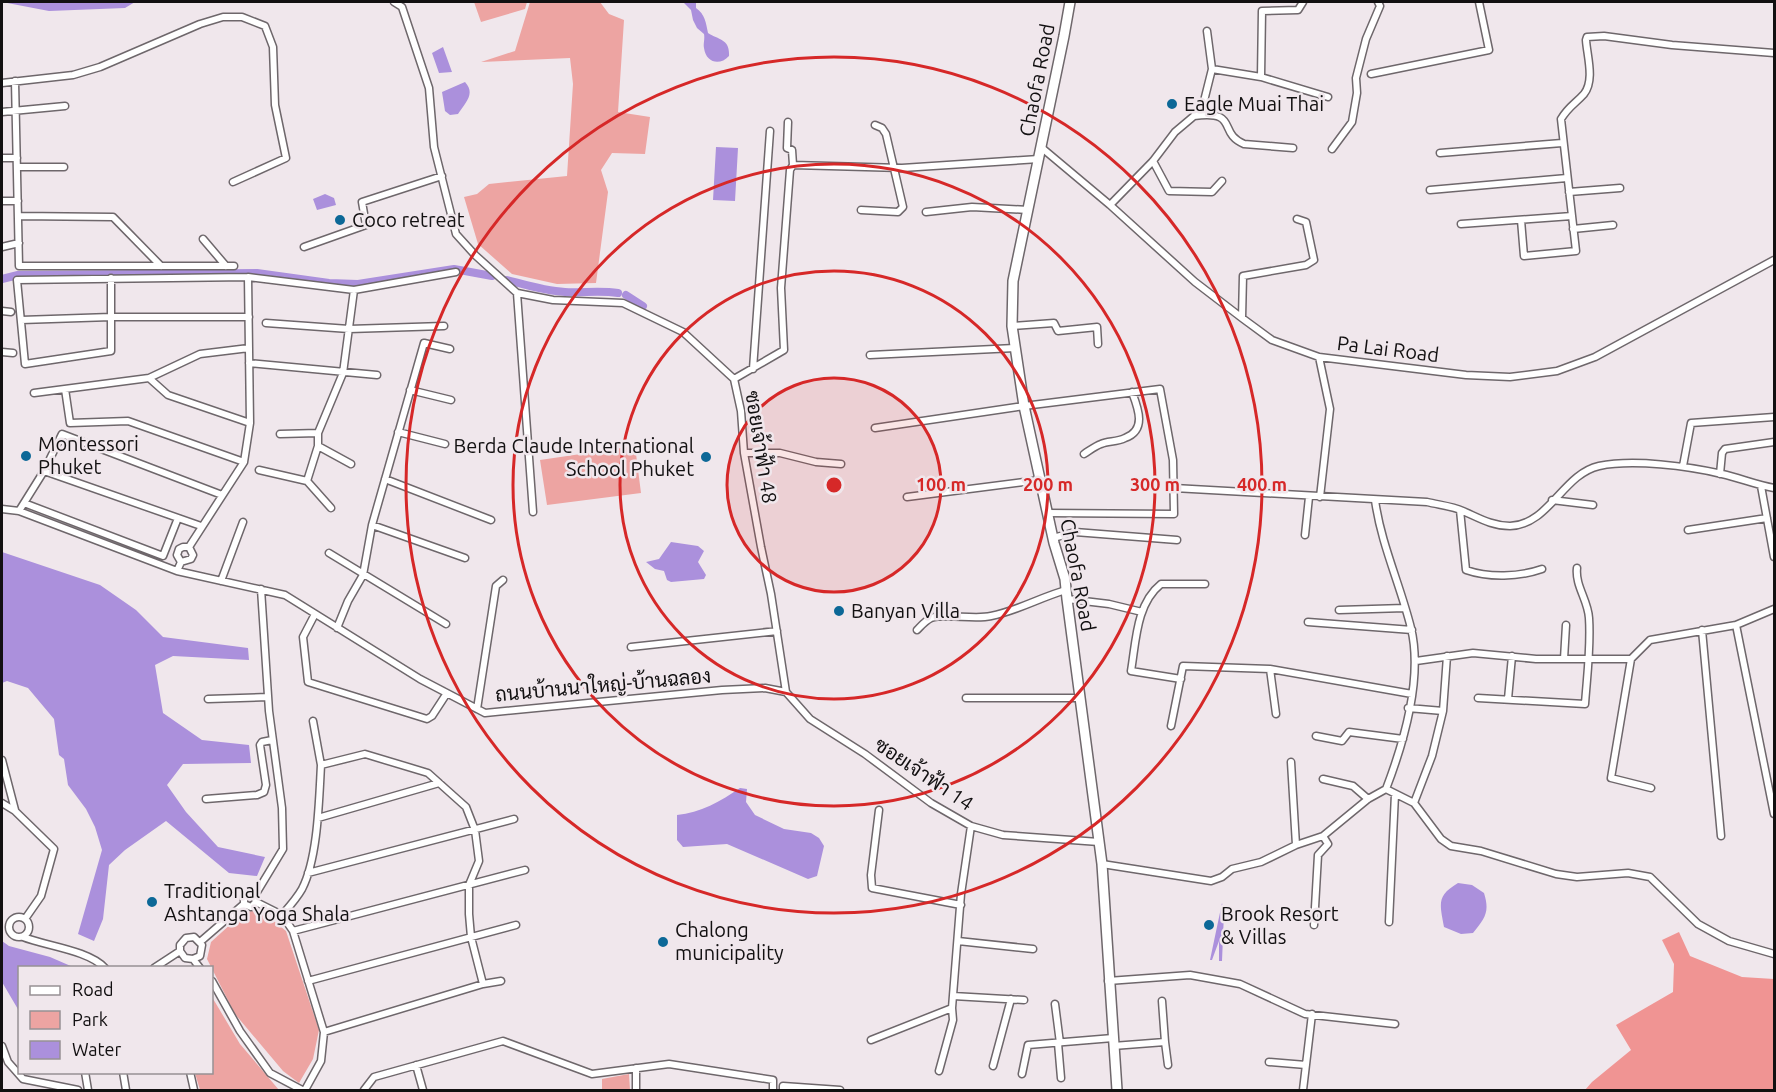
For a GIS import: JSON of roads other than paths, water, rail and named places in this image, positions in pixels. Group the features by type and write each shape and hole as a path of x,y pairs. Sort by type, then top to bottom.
{"main road":[{"name":"Chaofa Road","path":"1070,2 1013,281 1012,326 1024,406 1067,594 1102,864 1117,1090"}],"street":[{"path":"394,2 402,7 429,88 434,147 456,234 475,255 517,293 533,512"},
{"path":"1261,77 1262,11 1298,10 1303,2"},
{"path":"1332,149 1352,122 1357,93 1356,78 1366,39 1380,6 1378,2"},
{"path":"1371,74 1489,50 1479,2"},
{"path":"2,82 73,75 100,67 200,24 224,17 242,17 258,22 265,26 273,47 275,105 286,158 233,182"},
{"path":"1110,205 1153,161 1175,132 1194,116 1204,101 1212,69 1207,31"},
{"path":"1521,220 1524,256 1576,251 1561,119 1588,86 1590,73 1587,37 1604,36 1672,45 1774,52"},
{"path":"1212,69 1261,77 1328,97"},
{"path":"15,81 19,266 234,266"},
{"path":"2,112 65,106"},
{"path":"1194,116 1221,116 1237,141 1244,144 1293,147"},
{"path":"734,379 784,350 781,288 790,170 793,165 792,150 787,148 786,142 788,122"},
{"path":"861,210 898,212 902,209 886,134 882,128 875,125"},
{"path":"753,369 770,130"},
{"path":"1440,153 1562,143"},
{"name":"Pa Lai Road","path":"1042,148 1110,205 1195,282 1242,318 1272,340 1319,357 1466,375 1510,377 1557,371 1595,357 1774,260"},
{"path":"2,158 17,158"},
{"path":"793,165 894,168 1039,159"},
{"path":"1153,161 1169,191 1212,192 1222,182"},
{"path":"17,167 64,167"},
{"path":"304,247 366,225 362,202 442,176"},
{"path":"1430,190 1568,178"},
{"path":"1569,192 1620,188"},
{"path":"2,201 18,201"},
{"path":"926,212 972,207 1028,210"},
{"path":"18,216 113,217 160,266"},
{"path":"1461,224 1572,216"},
{"path":"1242,318 1243,276 1306,265 1314,260 1306,222 1297,219"},
{"path":"1573,229 1613,225"},
{"path":"203,239 226,266"},
{"path":"2,247 19,243"},
{"path":"111,278 111,351 26,364 16,280 111,278 248,277 354,290 456,272"},
{"path":"189,547 244,462 250,423 248,277"},
{"path":"307,481 318,446 318,433 343,373 354,290"},
{"name":"ซอยเจ้าฟ้า 48","path":"517,293 553,300 623,303 683,332 734,379 741,411 744,453 786,692"},
{"path":"2,310 11,312"},
{"path":"21,320 111,317 249,317"},
{"path":"266,323 349,329 444,326"},
{"path":"1012,326 1054,323 1058,331 1097,327 1098,344"},
{"path":"337,628 348,601 363,575 372,525 424,343 450,349"},
{"path":"34,393 149,378 200,354 249,348"},
{"path":"870,356 1015,348"},
{"path":"2,352 13,353"},
{"path":"1319,357 1330,409 1320,497"},
{"path":"249,363 377,375"},
{"path":"149,378 168,395 250,423"},
{"path":"65,389 70,423 128,420 244,462"},
{"path":"875,428 1160,389 1173,460 1174,514 1047,513"},
{"path":"410,390 451,400"},
{"path":"1084,454 1101,444 1125,438 1137,428 1140,415 1132,392"},
{"path":"1683,466 1691,423 1774,417"},
{"path":"398,432 445,444"},
{"path":"280,434 318,433"},
{"path":"19,511 44,471 62,434 222,495"},
{"path":"1720,474 1722,453 1725,449 1774,442"},
{"path":"318,446 351,464"},
{"path":"744,453 780,453 816,462 841,464"},
{"path":"1174,488 1427,502 1460,510 1492,524 1513,526 1537,517 1579,475 1597,466 1623,464 1683,466 1774,488"},
{"path":"259,470 307,481 331,508"},
{"path":"44,471 201,526"},
{"path":"385,479 490,520"},
{"path":"907,496 1040,480"},
{"path":"1761,486 1774,557"},
{"path":"1305,535 1309,497"},
{"path":"1102,864 1211,881 1233,869 1261,862 1296,845 1323,836 1368,799 1386,789 1403,739 1416,661 1412,630 1379,526 1375,500"},
{"path":"1552,500 1593,505"},
{"path":"24,503 163,556 178,518"},
{"name":"ถนนบ้านนาใหญ่-บ้านฉลอง","path":"2,509 19,511 177,572 285,595 420,679 485,713 765,687 786,692"},
{"path":"1460,510 1466,570 1515,575 1528,574 1542,569"},
{"path":"1688,530 1767,518"},
{"path":"222,581 243,522"},
{"path":"372,525 465,558"},
{"path":"1053,538 1075,532 1177,540"},
{"path":"181,562 177,555 179,549 189,547"},
{"path":"181,562 191,559 193,555 189,547"},
{"path":"329,553 446,624"},
{"path":"177,572 181,562"},
{"path":"1478,698 1585,704 1589,659 1588,607 1576,578 1577,568"},
{"path":"477,709 496,586 503,580"},
{"path":"1181,679 1131,671 1142,612 1152,592 1161,584 1205,584"},
{"path":"255,898 283,849 282,808 272,740 261,589"},
{"path":"917,630 924,622 934,617 994,616 1047,595 1067,594 1142,612"},
{"path":"1339,610 1406,608"},
{"path":"1651,788 1611,778 1631,659 1650,640 1736,625 1774,609"},
{"path":"315,614 303,637 308,682 427,719 432,716 447,693"},
{"path":"1308,622 1412,630"},
{"path":"1564,659 1566,625"},
{"path":"1736,625 1774,814"},
{"path":"1702,630 1721,836"},
{"path":"631,647 777,631"},
{"path":"1416,661 1473,653 1536,659 1631,659"},
{"path":"1414,803 1432,756 1443,711 1447,656"},
{"path":"1508,699 1512,656"},
{"path":"1171,726 1183,666 1270,669 1412,694"},
{"path":"1270,669 1276,714"},
{"name":"ซอยเจ้าฟ้า 14","path":"786,692 810,719 865,754 931,803 971,826 1003,836 1099,842"},
{"path":"208,699 268,697"},
{"path":"966,698 1080,698"},
{"path":"1408,708 1443,711"},
{"path":"282,915 301,890 308,873 318,818 321,765 313,721"},
{"path":"1316,736 1342,741 1349,732 1403,739"},
{"path":"206,799 257,795 264,792 266,785 260,745 262,742 272,740"},
{"path":"321,765 365,754 428,773 466,807 475,830 479,861 469,885 471,937 483,984"},
{"path":"2,760 15,811"},
{"path":"1291,762 1296,845"},
{"path":"1323,779 1353,786 1368,799"},
{"path":"318,818 439,783"},
{"path":"1386,789 1414,803 1442,839 1451,846 1481,851 1556,874 1577,877 1628,873 1650,877 1698,924 1729,941 1774,954"},
{"path":"1389,922 1395,794"},
{"path":"2,802 15,811 54,849 41,896 25,919"},
{"path":"879,810 871,874 872,888 961,905"},
{"path":"308,873 514,819"},
{"path":"939,1071 953,1020 952,1008 961,905 971,826"},
{"path":"1314,925 1318,855 1328,844 1323,836"},
{"path":"293,931 525,870"},
{"path":"200,942 244,904 244,897 250,894 282,915 293,931 324,1032 321,1061 303,1090 270,1073 240,1031 213,983"},
{"path":"9,928 12,920 25,919"},
{"path":"23,937 29,928 25,919"},
{"path":"2,925 9,928 14,936 59,946 99,961 103,966"},
{"path":"308,981 516,925"},
{"path":"194,937 200,942 202,953 193,959 185,958 180,951 180,945 186,939 194,937"},
{"path":"958,941 1034,949"},
{"path":"157,966 180,951"},
{"path":"193,959 198,966"},
{"path":"1108,981 1190,975 1240,984 1305,1014 1395,1024"},
{"path":"324,1032 483,984 501,981"},
{"path":"953,996 1024,1000"},
{"path":"993,1066 1011,999"},
{"path":"1162,1001 1168,1065"},
{"path":"1055,1004 1061,1078"},
{"path":"871,1040 952,1008"},
{"path":"1303,1090 1312,1014"},
{"path":"364,1090 374,1077 503,1041 592,1074 669,1064 773,1080 773,1090"},
{"path":"1022,1074 1028,1045 1165,1042"},
{"path":"2,1046 8,1062 18,1073"},
{"path":"1269,1062 1306,1065"},
{"path":"416,1065 423,1090"},
{"path":"636,1068 636,1090"},
{"path":"19,1074 23,1079 78,1090"},
{"path":"85,1074 88,1090"},
{"path":"123,1074 126,1090"},
{"path":"190,1074 194,1090"},
{"path":"783,1090 783,1086 840,1090"}],"water":[{"path":"2,2 135,2 125,8 49,11"},
{"path":"683,2 696,2 696,8 706,22 708,33 726,43 729,56 718,62 707,57 704,34 697,28 691,10"},
{"path":"443,47 452,72 439,73 432,53"},
{"path":"465,82 470,91 468,98 458,114 450,115 445,111 442,92"},
{"path":"716,147 738,148 735,201 713,200"},
{"path":"325,194 334,198 336,205 317,210 313,199"},
{"path":"671,542 698,546 704,551 698,562 706,575 704,579 671,582 667,580 664,571 655,569 646,562 659,559"},
{"path":"2,552 100,585 136,610 163,637 248,648 249,660 173,656 155,665 163,713 202,740 249,745 251,763 183,764 167,785 186,812 218,847 265,857 257,876 229,873 166,821 125,850 109,865 103,919 94,941 78,934 102,850 95,827 86,809 68,785 64,759 59,755 54,719 28,688 7,681 2,683"},
{"path":"740,788 747,789 746,802 755,815 784,829 811,833 819,838 824,846 817,876 808,879 727,844 683,847 677,840 677,815 710,806"},
{"path":"1458,883 1472,885 1484,893 1485,915 1473,933 1461,934 1444,927 1441,901 1446,892"},
{"path":"1222,903 1224,913 1222,961 1219,961 1219,941 1212,960 1210,960"},
{"path":"2,941 9,946 50,957 71,966 18,966 18,1009 2,982"}],"waterway":[{"path":"2,279 18,275 257,273 329,283 358,284 454,269 492,276"},
{"path":"507,280 558,291 618,293"},
{"path":"626,295 643,306"}],"place":[{"name":"Eagle Muai Thai","path":"1172,104"},
{"name":"Coco retreat","path":"340,220"},
{"name":"Montessori Phuket","path":"26,456"},
{"name":"Berda Claude International School Phuket","path":"706,457"},
{"name":"Banyan Villa","path":"839,611"},
{"name":"Traditional Ashtanga Yoga Shala","path":"152,902"},
{"name":"Brook Resort & Villas","path":"1209,925"},
{"name":"Chalong municipality","path":"663,942"}]}
